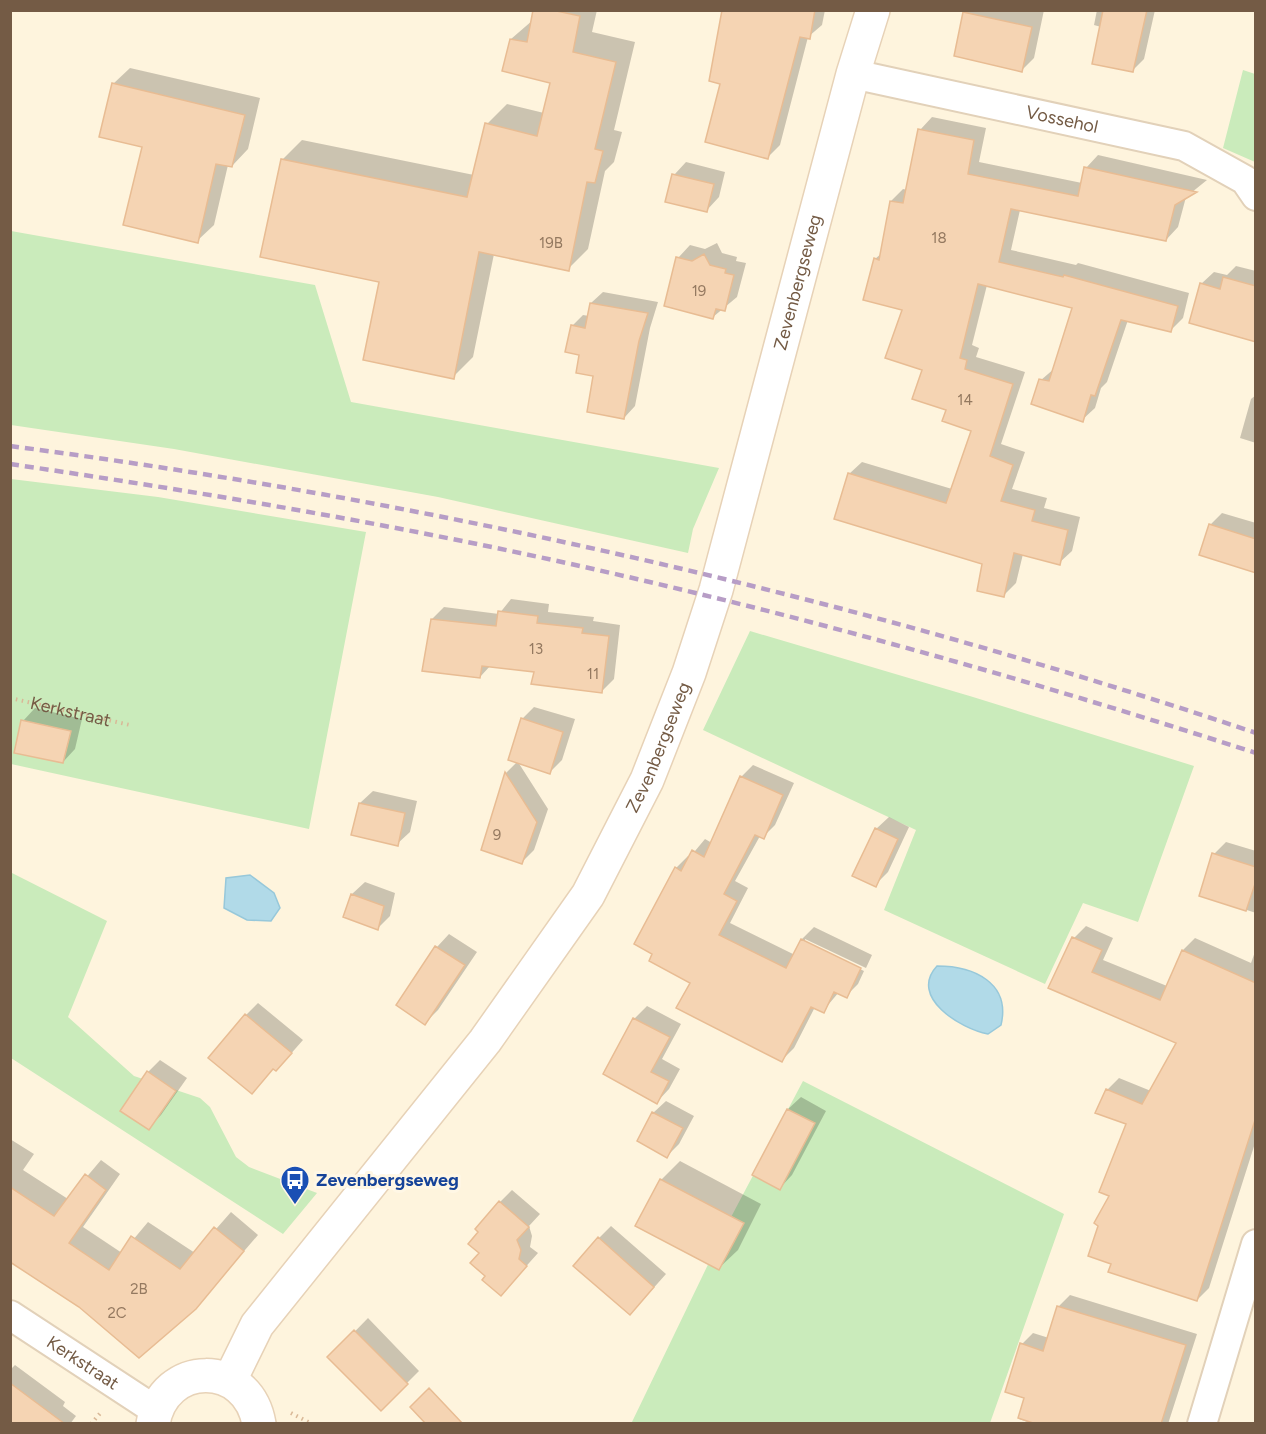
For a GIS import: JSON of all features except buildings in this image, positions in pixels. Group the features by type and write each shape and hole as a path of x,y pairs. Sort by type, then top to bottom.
{"street":[{"name":"Zevenbergseweg","path":"230,1380 257,1325 485,1041 588,895 646,780 689,673 716,590 853,74 873,10"},
{"name":"Vossehol","path":"853,74 1184,146 1245,180 1256,196"},
{"path":"1202,1424 1256,1244"},
{"name":"Kerkstraat","path":"10,1315 154,1417"},
{"path":"154,1417 167,1391 186,1378 208,1374 230,1380 242,1388 251,1399 259,1424"}],"path":[{"name":"Kerkstraat","path":"10,698 130,725"}],"green space":[{"path":"1243,70 1255,74 1255,162 1223,148"},
{"path":"11,231 315,285 351,402 719,468 693,529 688,553 438,497 174,449 11,425"},
{"path":"11,479 158,497 366,532 309,829 11,764"},
{"path":"750,631 1194,766 1138,922 1083,903 1045,984 884,910 916,830 703,730"},
{"path":"10,872 107,921 68,1017 134,1076 200,1098 210,1107 236,1157 249,1167 317,1193 283,1234 11,1058"},
{"path":"803,1081 1064,1214 990,1423 631,1424 730,1219"}],"water":[{"path":"250,875 274,893 280,908 271,921 247,920 224,908 226,878"},
{"path":"937,966 964,969 987,980 995,988 1000,998 1003,1010 1001,1025 988,1034 965,1026 942,1010 933,1000 929,989 930,978"}],"railway":[{"path":"10,446 326,495 483,525 640,559 796,597 951,639 1104,684 1256,733"},
{"path":"10,464 367,523 580,566 750,607 920,652 1256,753"}],"place":[{"name":"Zevenbergseweg","path":"295,1206"}]}
